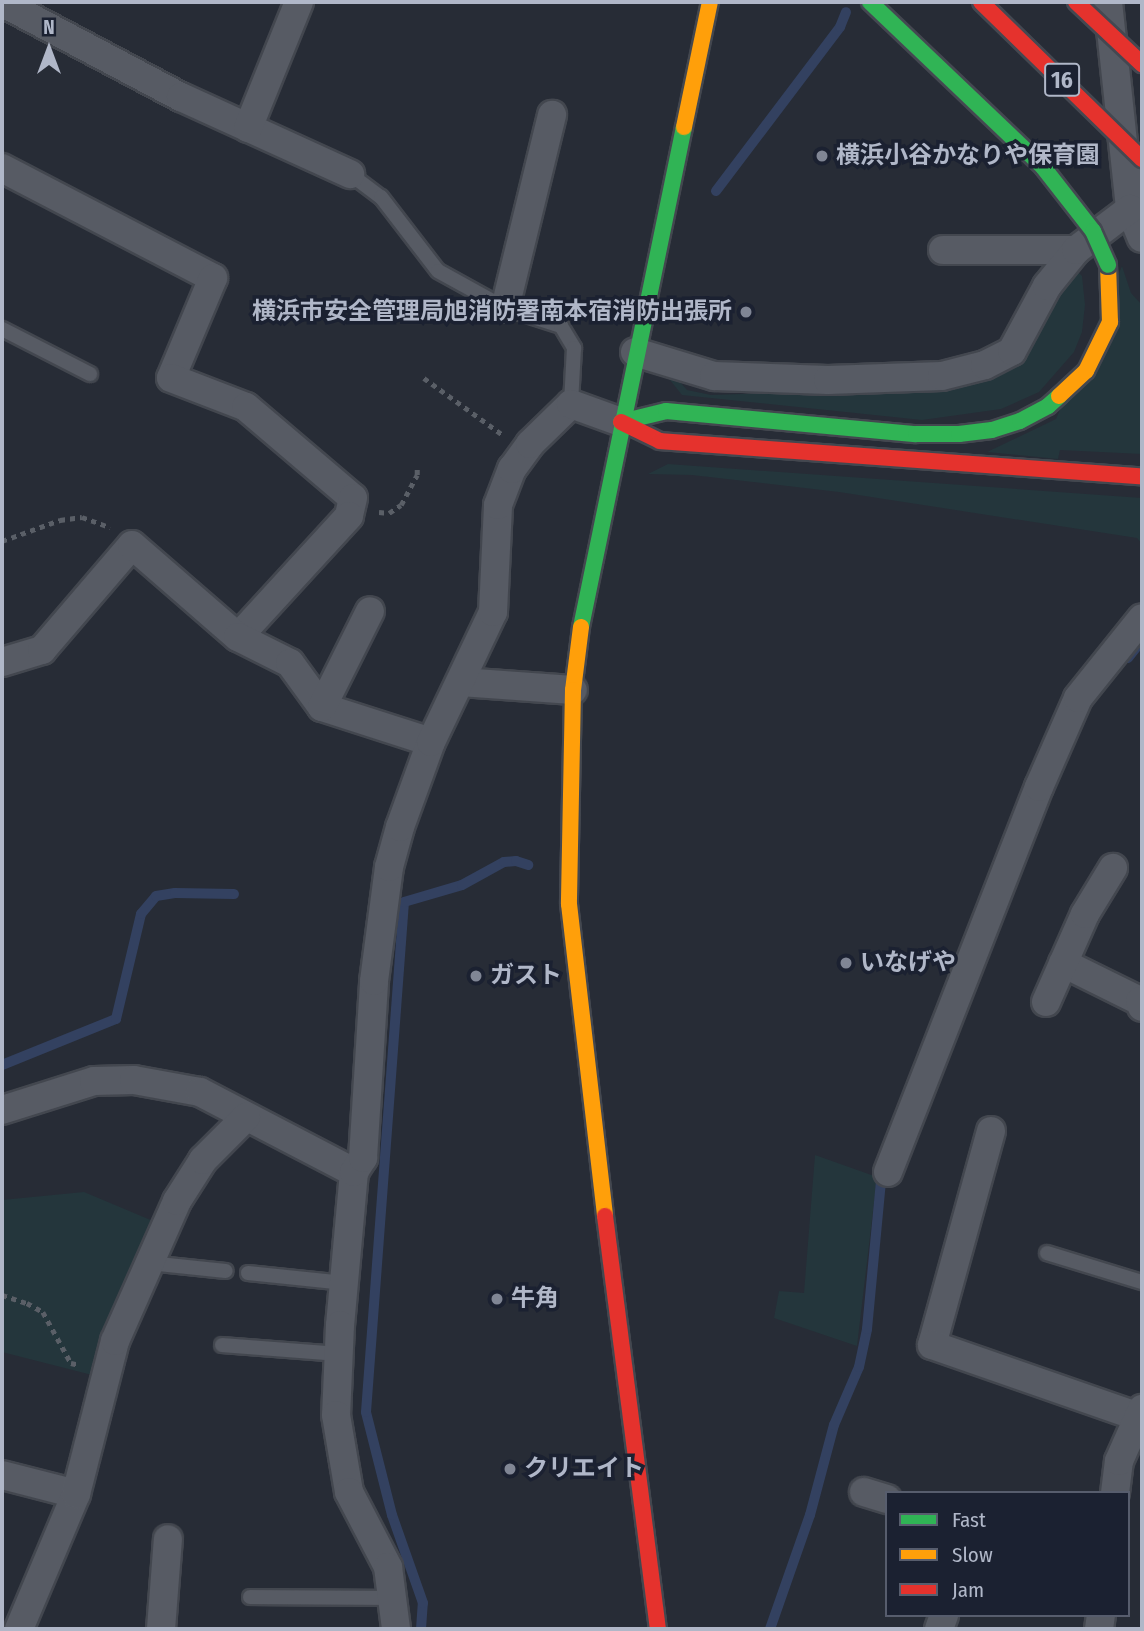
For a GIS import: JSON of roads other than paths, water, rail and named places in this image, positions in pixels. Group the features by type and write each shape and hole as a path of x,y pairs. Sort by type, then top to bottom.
{"main road":[{"path":"658,1629 607,1238 569,904 573,690 584,605 710,2"},
{"path":"621,422 666,411 916,434 959,434 992,430 1020,421 1048,406 1086,371 1110,322 1108,265 1093,231 1042,167 870,2"},
{"name":"16","path":"981,2 1142,159"},
{"path":"1076,2 1142,64"},
{"path":"621,422 660,441 1142,476"}],"street":[{"path":"248,128 299,2"},
{"path":"1108,2 1130,209 1142,238"},
{"path":"4,5 181,97 349,174"},
{"path":"505,308 552,115"},
{"path":"2,168 213,278 171,378 246,407 353,498 349,516 238,637"},
{"path":"635,352 714,376 828,380 942,376 985,365 1012,351 1046,286 1076,250 1130,209"},
{"path":"943,250 1076,250"},
{"path":"396,1629 388,1567 349,1492 336,1415 354,1172 363,1158 374,981 389,867 400,827 431,742 493,612 498,505 512,469 525,451 571,404 621,422"},
{"path":"2,662 42,650 132,545 238,637 290,663 322,707 431,742"},
{"path":"322,707 370,611"},
{"path":"888,1172 1040,786 1078,698 1142,618"},
{"path":"461,682 573,690"},
{"path":"1046,1002 1085,914 1113,868"},
{"path":"1063,963 1140,1001 1142,1007"},
{"path":"2,1111 94,1081 134,1080 200,1092 354,1172"},
{"path":"19,1629 76,1494 114,1341 149,1262 177,1201 203,1160 246,1117"},
{"path":"991,1130 932,1345 1141,1413 1119,1461 1115,1491"},
{"path":"2,1475 76,1494"},
{"path":"161,1629 168,1539"}],"lane":[{"path":"349,174 381,197 438,271 505,308 561,326 574,348 571,404"},
{"path":"2,328 90,374"},
{"path":"1047,1253 1142,1282"},
{"path":"149,1262 226,1271"},
{"path":"248,1273 344,1283"},
{"path":"222,1345 339,1354"},
{"path":"250,1597 392,1598"}],"waterway":[{"path":"716,191 840,27 846,12"},
{"path":"1128,658 1142,640"},
{"path":"421,1629 423,1603 392,1515 366,1412 404,902 462,885 504,862 516,861 528,865"},
{"path":"2,1065 116,1019 141,914 156,896 175,893 234,894"},
{"path":"770,1629 810,1515 834,1425 859,1367 867,1329 881,1180 888,1173"}],"place":[{"name":"横浜小谷かなりや保育園","path":"822,156"},
{"name":"横浜市安全管理局旭消防署南本宿消防出張所","path":"746,312"},
{"name":"いなげや","path":"846,963"},
{"name":"ガスト","path":"476,976"},
{"name":"牛角","path":"497,1299"},
{"name":"クリエイト","path":"510,1469"}]}
